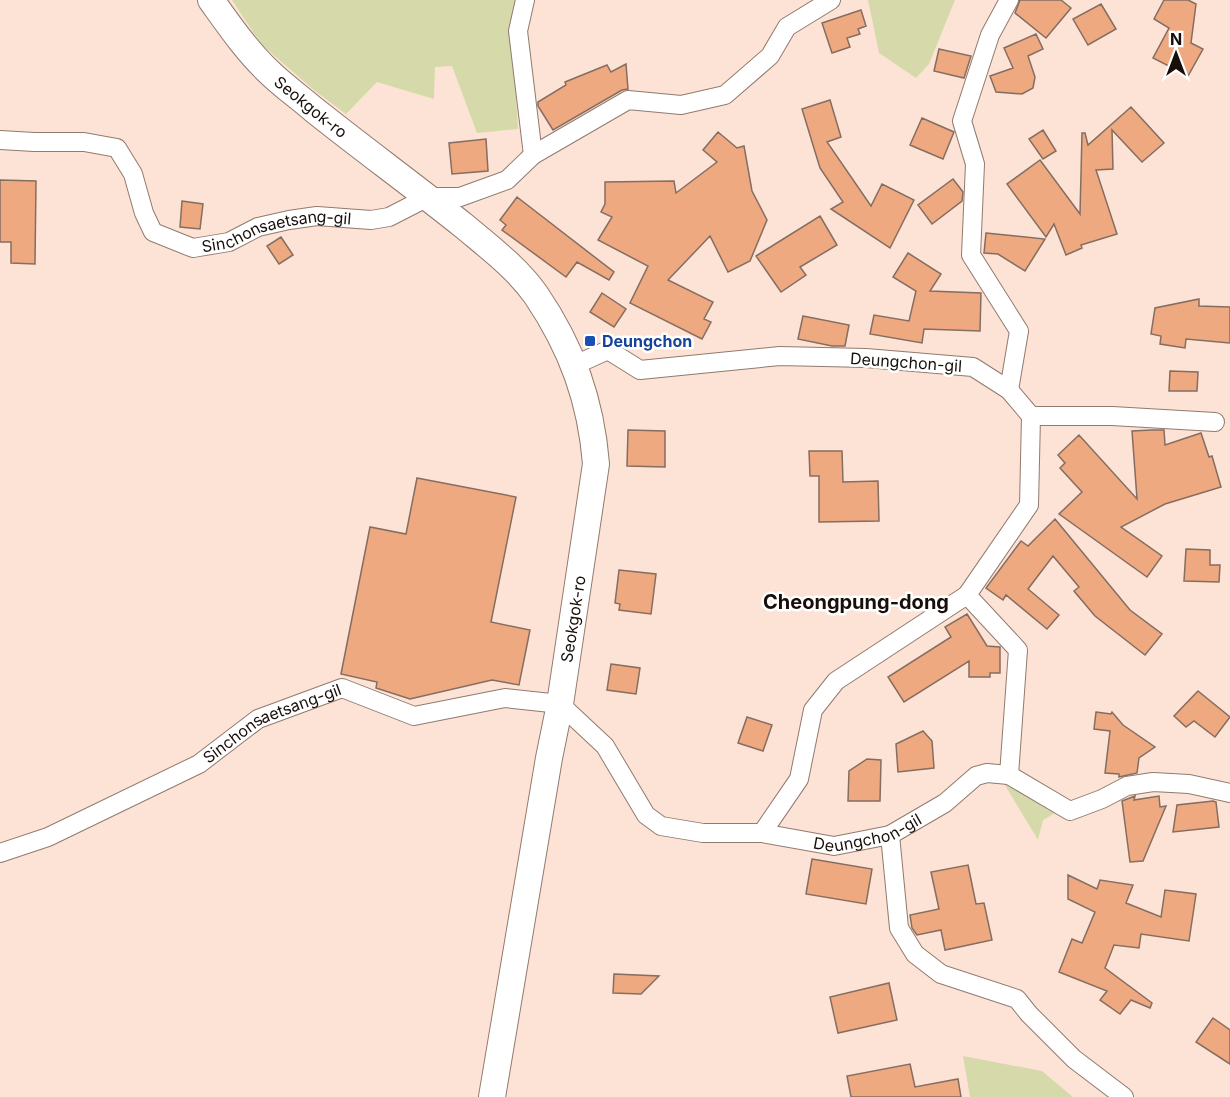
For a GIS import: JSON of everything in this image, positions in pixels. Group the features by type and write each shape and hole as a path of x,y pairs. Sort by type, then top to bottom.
{"street":[{"name":"Seokgok-ro","path":"212,0 238,40 268,72 339,130 428,197 504,260 535,294 575,366 594,430 596,464 560,704 492,1097"},
{"path":"525,0 518,31 533,155"},
{"path":"428,197 460,197 507,180 533,155 628,100 681,105 726,95 770,56 787,27 831,0"},
{"path":"1009,0 990,35 962,121 975,164 971,255 1019,331 1009,390"},
{"name":"Sinchonsaetsang-gil","path":"0,140 84,142 117,148 133,174 140,192 144,213 153,232 193,248 229,242 258,227 289,220 317,216 371,220 389,217 428,197"},
{"name":"Deungchon-gil","path":"575,366 608,350 640,370 780,356 929,362 973,367 1009,390 1031,416"},
{"path":"762,833 799,779 813,710 836,681 967,595 1029,505 1031,416 1112,416 1215,422"},
{"path":"967,595 1018,650 1009,775 1070,811 1102,799 1127,786 1153,782 1189,784 1230,793"},
{"name":"Sinchonsaetsang-gil","path":"0,854 48,837 199,764 258,719 342,688 414,716 505,698 560,704"},
{"name":"Deungchon-gil","path":"560,704 604,746 646,815 662,826 704,833 762,833 834,846 890,835 945,803 976,776 987,773 1009,775"},
{"path":"890,835 899,928 915,954 941,974 1017,999 1074,1059 1124,1097"}],"green space":[{"path":"232,0 518,0 512,31 518,129 477,133 452,66 435,67 434,99 377,82 346,114 315,91 261,44"},
{"path":"868,0 955,0 929,64 916,78 879,53"},
{"path":"1003,782 1057,812 1043,820 1038,840"},
{"path":"963,1056 1042,1071 1073,1097 970,1097"}],"building":[{"path":"1020,0 1061,0 1071,8 1046,38 1015,13"},
{"path":"1164,0 1188,0 1196,4 1191,43 1203,49 1188,76 1153,58 1169,28 1154,19"},
{"path":"1101,4 1116,29 1088,45 1073,19"},
{"path":"861,10 866,26 858,29 860,34 847,38 850,47 832,53 822,23"},
{"path":"1036,34 1043,49 1028,56 1035,77 1033,88 1022,94 996,92 990,76 1013,68 1004,48"},
{"path":"939,49 971,56 964,78 934,71"},
{"path":"626,64 628,89 622,90 553,130 538,106 538,102 566,85 565,82 607,65 611,72"},
{"path":"830,100 841,137 827,142 871,206 882,184 914,200 890,248 831,209 843,202 820,168 802,109"},
{"path":"1131,107 1164,143 1142,162 1112,130 1113,169 1096,170 1117,234 1081,245 1082,248 1066,255 1054,224 1046,237 1007,184 1040,160 1080,214 1082,133 1085,133 1088,145"},
{"path":"922,118 954,132 943,159 910,145"},
{"path":"1043,130 1056,151 1043,159 1029,139"},
{"path":"718,132 737,148 744,146 752,191 767,220 750,261 728,272 710,236 668,280 713,302 704,319 711,322 702,339 630,303 648,266 598,240 612,217 601,212 605,204 605,182 674,181 676,193 717,162 703,150"},
{"path":"486,139 488,171 452,174 449,143"},
{"path":"953,179 963,192 962,201 932,224 918,205"},
{"path":"0,180 36,181 35,264 11,263 11,242 0,242"},
{"path":"517,197 614,272 609,280 577,262 566,277 502,230 506,225 500,220"},
{"path":"182,201 203,204 200,229 180,227"},
{"path":"820,216 837,245 800,267 806,275 781,292 756,256"},
{"path":"986,233 1045,239 1025,271 998,254 984,253"},
{"path":"281,237 293,255 279,264 267,246"},
{"path":"908,253 941,274 930,291 981,293 980,331 924,329 922,343 870,334 874,315 909,321 916,291 893,277"},
{"path":"602,293 626,309 614,327 590,312"},
{"path":"1199,299 1199,306 1230,307 1230,343 1186,339 1185,348 1160,344 1161,336 1151,334 1155,308"},
{"path":"803,316 849,325 845,346 832,346 798,339"},
{"path":"1170,371 1198,372 1197,391 1169,391"},
{"path":"628,430 665,431 665,467 627,466"},
{"path":"1164,430 1165,445 1201,433 1209,457 1212,456 1221,487 1165,504 1121,527 1162,556 1147,577 1059,514 1082,492 1060,468 1065,463 1058,455 1079,435 1137,499 1132,431"},
{"path":"809,451 842,451 843,482 878,481 879,521 819,522 819,476 810,476"},
{"path":"417,478 516,497 491,622 530,630 519,685 492,680 410,699 376,688 377,682 341,674 370,527 406,534"},
{"path":"1055,519 1130,610 1162,634 1145,655 1095,616 1074,591 1079,587 1053,556 1028,589 1059,615 1047,629 1006,595 1003,600 986,588 1021,541 1028,546"},
{"path":"1186,549 1210,550 1210,565 1220,565 1219,582 1184,581"},
{"path":"619,570 656,574 651,614 619,610 620,604 615,603"},
{"path":"967,614 987,646 1000,647 1000,673 990,673 990,677 969,677 969,661 904,702 888,677 951,637 945,627"},
{"path":"611,664 640,668 636,694 607,690"},
{"path":"1198,691 1230,717 1215,737 1194,721 1186,727 1174,716"},
{"path":"1096,712 1111,714 1112,712 1123,725 1155,747 1139,758 1137,773 1119,777 1119,774 1105,773 1110,731 1094,729"},
{"path":"747,717 772,725 763,751 738,743"},
{"path":"923,731 932,741 934,768 898,772 896,744"},
{"path":"867,759 881,760 880,801 848,801 849,771"},
{"path":"1135,796 1134,800 1159,796 1160,807 1166,806 1143,861 1130,862 1122,801"},
{"path":"1216,802 1219,827 1173,832 1177,805"},
{"path":"812,859 872,869 866,904 806,894"},
{"path":"968,865 976,904 984,903 992,940 945,950 941,930 917,935 912,928 910,915 939,909 931,872"},
{"path":"1068,875 1097,889 1100,880 1133,885 1126,903 1161,917 1165,890 1196,894 1189,941 1141,934 1139,948 1114,945 1105,968 1152,1003 1150,1008 1131,1000 1120,1014 1100,1000 1107,991 1059,972 1072,939 1082,943 1095,912 1068,899"},
{"path":"614,974 659,976 641,994 613,993"},
{"path":"889,983 897,1020 838,1033 830,997"},
{"path":"1213,1018 1230,1030 1230,1064 1196,1042"},
{"path":"910,1064 915,1087 958,1079 961,1097 851,1097 847,1076"}],"place":[{"name":"Deungchon","path":"590,341"}],"district":[{"name":"Cheongpung-dong","path":"856,602"}]}
